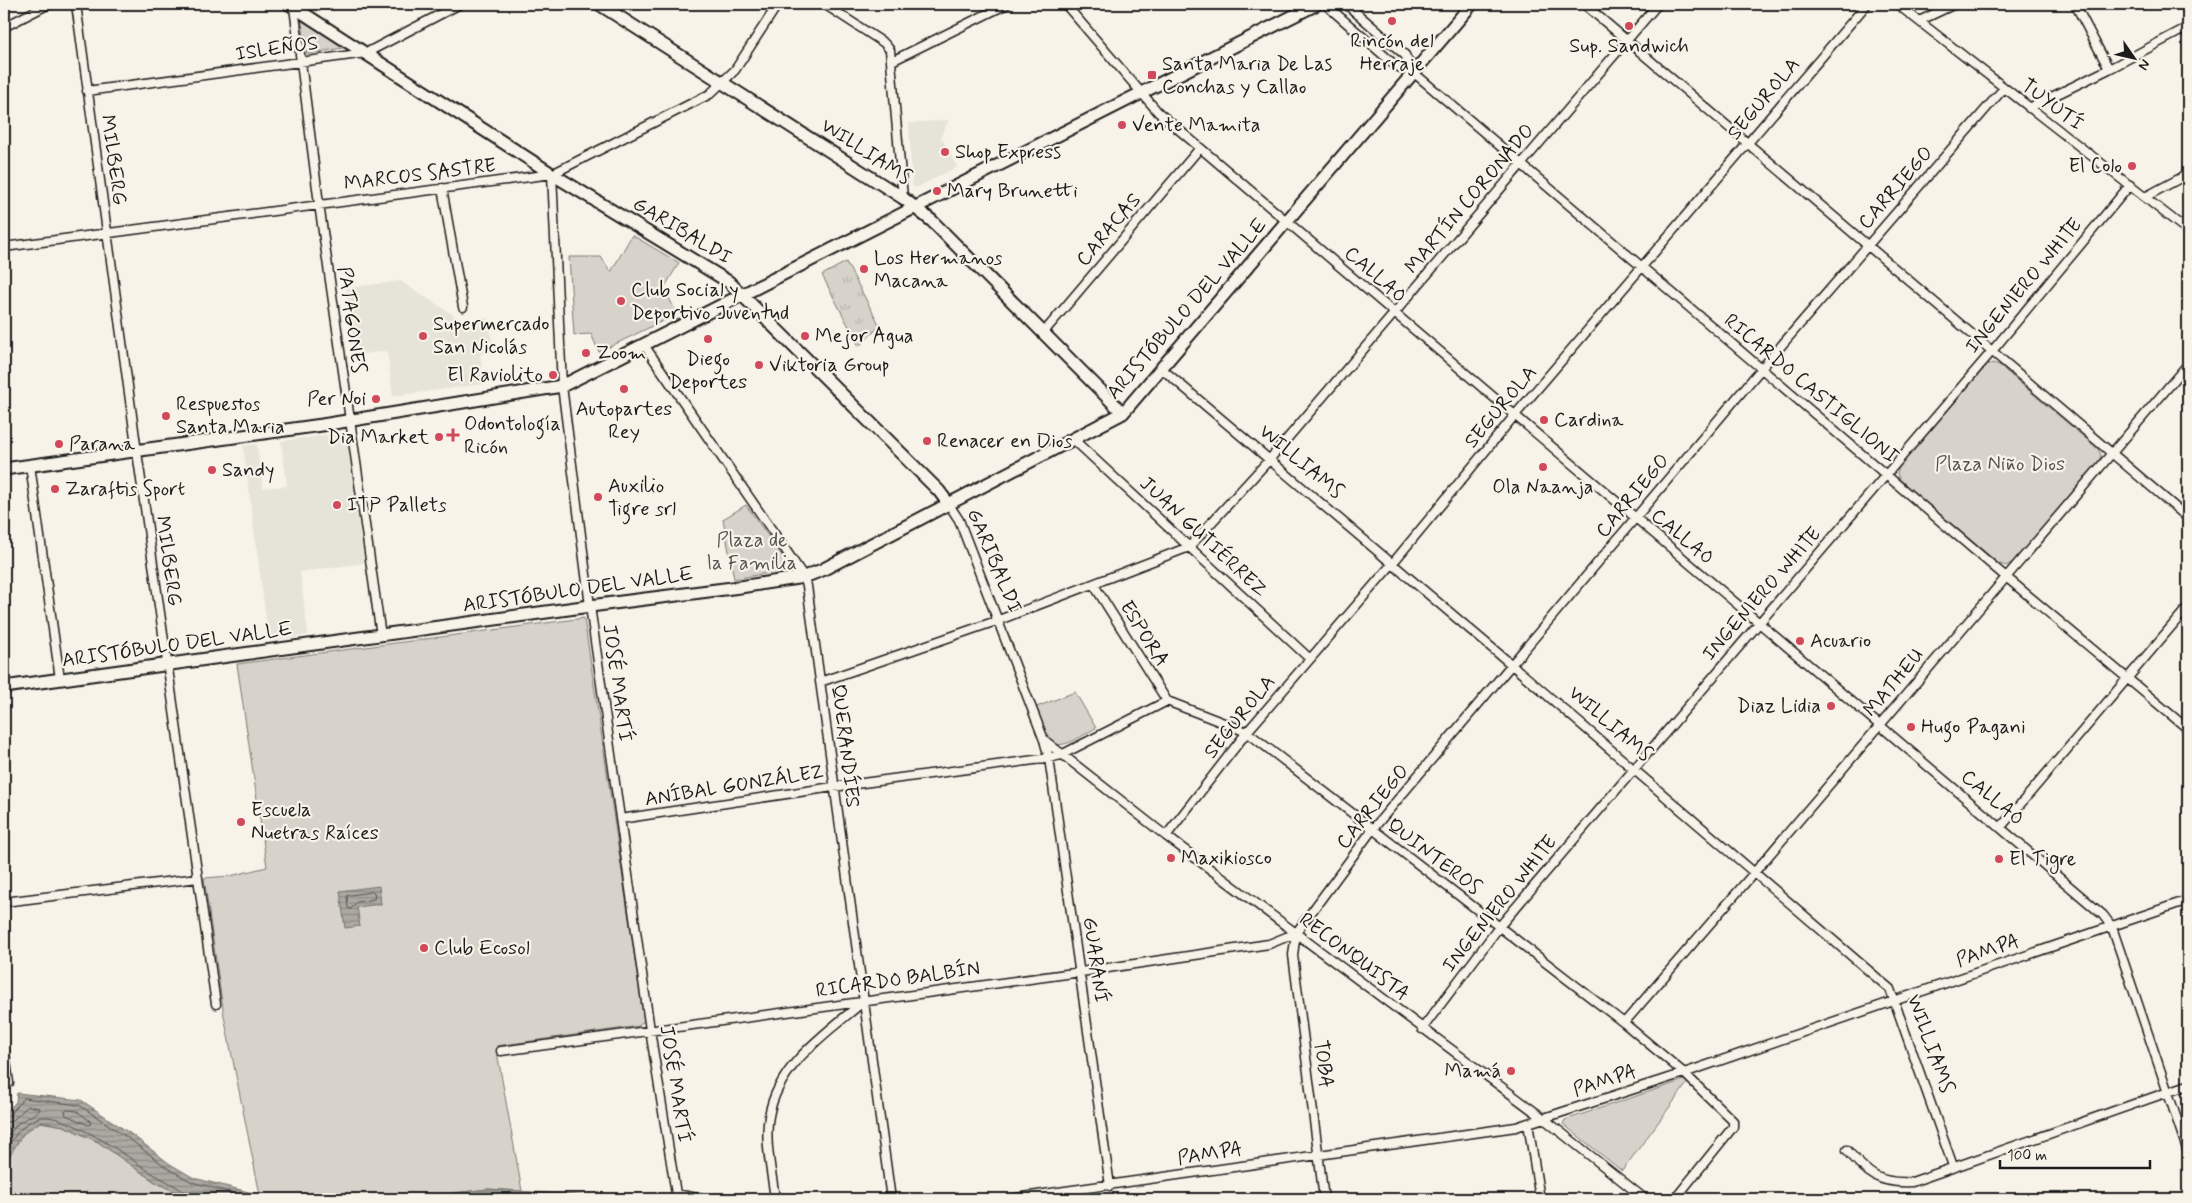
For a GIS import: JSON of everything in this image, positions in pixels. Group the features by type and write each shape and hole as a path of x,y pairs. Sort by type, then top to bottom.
{"street":[{"path":"4,27 49,4"},
{"name":"MILBERG","path":"76,4 106,232 216,1004"},
{"name":"ISLEÑOS","path":"87,91 366,53 460,4"},
{"name":"WILLIAMS","path":"599,4 903,198 932,221 1123,413"},
{"name":"MARCOS SASTRE","path":"4,247 552,174 710,94 735,70 778,4"},
{"path":"824,4 884,43 890,50 903,198"},
{"path":"892,61 1007,4"},
{"name":"CALLAO","path":"1065,4 1158,112 2103,915 2112,927 2188,1152"},
{"path":"4,469 137,452 562,386 1317,4"},
{"name":"RICARDO CASTIGLIONI","path":"1324,4 1396,66 1413,72 2006,577 2188,729"},
{"name":"RICARDO CASTIGLIONI","path":"1346,4 1405,55 1413,72"},
{"name":"ARISTÓBULO DEL VALLE","path":"4,687 804,577 822,570 1123,413 1472,4"},
{"path":"1584,4 2188,518"},
{"name":"MARTÍN CORONADO","path":"820,682 999,620 1189,547 1269,460 1658,4"},
{"name":"SEGUROLA","path":"1166,836 1247,732 1392,564 1515,414 1867,4"},
{"name":"TUYUTÍ","path":"1897,4 2188,231"},
{"path":"1919,21 1955,4"},
{"path":"2075,4 2109,69"},
{"name":"GARIBALDI","path":"292,5 552,174 729,282 939,490 948,503 959,520 1044,740"},
{"name":"PATAGONES","path":"292,5 349,420 381,636"},
{"path":"2029,108 2109,69 2188,27"},
{"name":"CARRIEGO","path":"1296,933 1372,830 1761,369 2004,88"},
{"name":"CARACAS","path":"1044,332 1200,148"},
{"name":"JOSÉ MARTÍ","path":"552,174 562,386 590,606 650,1030 676,1194 702,1199"},
{"path":"2145,197 2188,174"},
{"name":"INGENIERO WHITE","path":"1422,1029 1499,927 1887,474 2130,185"},
{"path":"442,188 463,308"},
{"name":"QUERANDÍES","path":"644,345 804,577 807,586 833,787 891,1199"},
{"name":"MATHEU","path":"1624,1022 1754,874 2188,364"},
{"name":"WILLIAMS","path":"1161,368 1512,665 1890,989 1953,1166"},
{"name":"JUAN GUTIÉRREZ","path":"1073,439 1310,659"},
{"path":"30,465 60,679"},
{"name":"ESPORA","path":"1094,585 1167,701"},
{"path":"2001,827 2188,607"},
{"path":"1061,755 1167,701"},
{"name":"QUINTEROS","path":"1167,701 1247,732 1624,1022 1684,1073 1733,1121 1733,1127 1675,1199"},
{"name":"RECONQUISTA","path":"1044,740 1166,836 1543,1118 1645,1199"},
{"name":"GUARANÍ","path":"1044,740 1049,758 1081,972 1110,1186"},
{"name":"ANÍBAL GONZÁLEZ","path":"620,820 833,787 1061,755"},
{"path":"4,902 198,878"},
{"name":"PAMPA","path":"1009,1199 1516,1127 1684,1073 2188,900"},
{"name":"RICARDO BALBÍN","path":"501,1051 1081,972 1269,944 1296,933"},
{"name":"TOBA","path":"1296,933 1293,955 1324,1199"},
{"path":"775,1199 769,1150 768,1117 773,1098 784,1078 800,1056 864,1001"},
{"path":"4,1046 9,1083"},
{"path":"1847,1150 1866,1172 1878,1179 1895,1183 1912,1182 1953,1166 2188,1085"},
{"path":"1528,1123 1540,1199"}],"shaded area":[{"path":"949,120 941,136 957,167 916,188 912,185 909,123"},
{"name":"Supermercado San Nicolás","path":"400,281 463,321 489,318 493,352 480,354 484,384 393,396 387,351 356,355 347,288"},
{"path":"342,433 347,437 364,563 300,572 308,635 269,641 243,446 257,444 263,488 287,486 281,441"}],"green space":[{"path":"301,17 349,47 307,54"},
{"name":"Club Social y Deportivo Juventud","path":"632,235 679,263 664,288 677,314 599,352 591,334 574,335 569,257 601,257 611,272"},
{"path":"846,262 880,326 859,346 822,275"},
{"name":"Plaza Niño Dios","path":"1993,363 1999,365 2098,449 2101,455 2099,462 2013,562 2006,566 1998,563 1901,481 1897,474 1899,467 1987,365"},
{"name":"Plaza de la Familia","path":"746,505 788,564 786,570 734,579 723,519"},
{"name":"Club Ecosol","path":"584,618 644,1020 639,1026 496,1046 522,1191 488,1189 380,1199 285,1199 260,1195 224,1016 204,878 230,876 267,867 237,664"},
{"path":"1075,692 1096,728 1070,742 1057,745 1051,743 1042,732 1034,708"},
{"path":"1687,1079 1689,1081 1622,1171 1563,1124 1565,1120"},
{"path":"40,1122 64,1126 98,1142 155,1182 190,1199 4,1199 6,1164 9,1154 20,1138"}],"water":[{"path":"379,886 381,904 357,907 360,926 345,928 340,891"},
{"path":"17,1093 81,1100 131,1134 170,1164 194,1178 260,1195 285,1199 190,1199 155,1182 98,1142 64,1126 41,1122 24,1132 4,1165 4,1114 16,1102"},
{"path":"488,1189 636,1199 380,1199"}],"place":[{"name":"Rincón del Herraje","path":"1392,21"},
{"name":"Sup. Sandwich","path":"1629,26"},
{"name":"Santa Maria De Las Conchas y Callao","path":"1152,75"},
{"name":"Vente Mamita","path":"1122,125"},
{"name":"Shop Express","path":"945,152"},
{"name":"El Colo","path":"2132,166"},
{"name":"Mary Brunetti","path":"937,191"},
{"name":"Los Hermanos Macana","path":"864,269"},
{"name":"Club Social y Deportivo Juventud","path":"621,301"},
{"name":"Supermercado San Nicolás","path":"423,336"},
{"name":"Mejor Agua","path":"805,336"},
{"name":"Diego Deportes","path":"708,339"},
{"name":"Zoom","path":"586,353"},
{"name":"Viktoria Group","path":"759,365"},
{"name":"El Raviolito","path":"553,375"},
{"name":"Autopartes Rey","path":"624,389"},
{"name":"Per Noi","path":"376,399"},
{"name":"Respuestos Santa Maria","path":"166,416"},
{"name":"Cardina","path":"1544,420"},
{"name":"Odontología Ricón","path":"453,435"},
{"name":"Dia Market","path":"439,437"},
{"name":"Renacer en Dios","path":"927,441"},
{"name":"Parana","path":"59,444"},
{"name":"Ola Naanja","path":"1543,467"},
{"name":"Sandy","path":"212,470"},
{"name":"Zaraftis Sport","path":"55,489"},
{"name":"Auxilio Tigre srl","path":"598,497"},
{"name":"ITP Pallets","path":"337,505"},
{"name":"Acuario","path":"1800,641"},
{"name":"Diaz Lidia","path":"1831,706"},
{"name":"Hugo Pagani","path":"1911,727"},
{"name":"Escuela Nuetras Raíces","path":"241,822"},
{"name":"Maxikiosco","path":"1171,858"},
{"name":"El Tigre","path":"1999,859"},
{"name":"Club Ecosol","path":"424,948"},
{"name":"Mamá","path":"1511,1071"}]}
